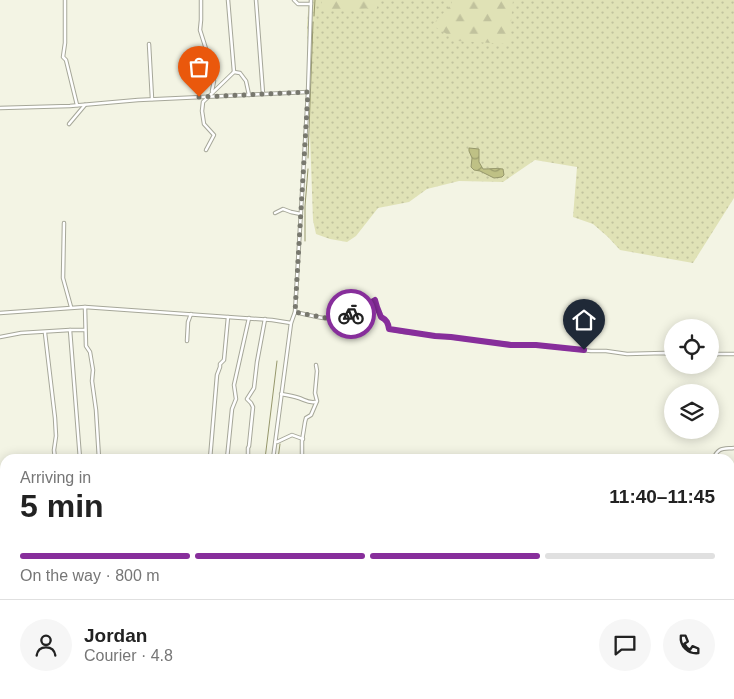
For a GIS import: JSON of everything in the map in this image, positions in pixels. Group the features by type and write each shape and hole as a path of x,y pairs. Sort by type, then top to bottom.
{"street":[{"path":"65,0 65,43 63,57 66,60 77,105"},
{"path":"200,0 200,30 206,48 205,54 214,81 212,92"},
{"path":"228,0 234,72"},
{"path":"256,0 263,94"},
{"path":"294,0 298,4 311,4"},
{"path":"274,454 291,323 295,312 312,0"},
{"path":"150,44 152,99"},
{"path":"206,150 214,135 204,124 202,103 207,96 234,72"},
{"path":"234,72 240,74 246,81 249,95"},
{"path":"0,108 308,92"},
{"path":"68,124 85,105"},
{"path":"275,212 283,209 301,214"},
{"path":"64,223 63,278 71,307"},
{"path":"295,312 331,319 348,317 375,300 381,317 387,322 389,329 404,332 517,345 536,345 627,354 664,353"},
{"path":"0,313 85,307 265,319 291,323"},
{"path":"85,307 86,346 90,352 93,370 92,381 99,454"},
{"path":"187,342 188,322 191,314"},
{"path":"210,454 217,375 220,364 224,360 228,317"},
{"path":"228,454 232,410 236,399 234,385 249,318"},
{"path":"248,454 253,407 246,399 254,388 265,319"},
{"path":"70,330 80,454"},
{"path":"0,337 20,333 85,330"},
{"path":"45,332 55,418 54,454"},
{"path":"719,354 734,354"},
{"path":"302,454 306,418 311,415 317,401 315,393 316,364"},
{"path":"281,394 300,398 306,402 313,403 317,401"},
{"path":"276,443 292,435 303,440"},
{"path":"715,454 720,449 734,448"}],"green space":[{"path":"309,0 734,0 734,198 693,263 620,250 593,224 573,217 577,167 535,160 503,182 459,181 427,189 409,202 378,208 356,236 347,242 316,234 313,220 310,135 307,25"},
{"path":"322,0 377,0 377,8 322,11"},
{"path":"452,0 513,0 509,44 458,41 432,25 452,4"}],"water":[{"path":"469,148 479,149 479,162 483,169 503,169 504,175 494,178 474,170 471,167 472,158"}],"waterway":[{"path":"314,16 315,0"},
{"path":"308,158 313,22"},
{"path":"305,241 308,169"},
{"path":"266,454 277,361"},
{"path":"279,454 280,444"}],"way so far":[{"path":"199,97 308,92 295,312 331,319 348,317 351,314"}],"route":[{"path":"351,314 375,300 381,317 387,322 389,329 511,345 536,345 584,350"}]}
